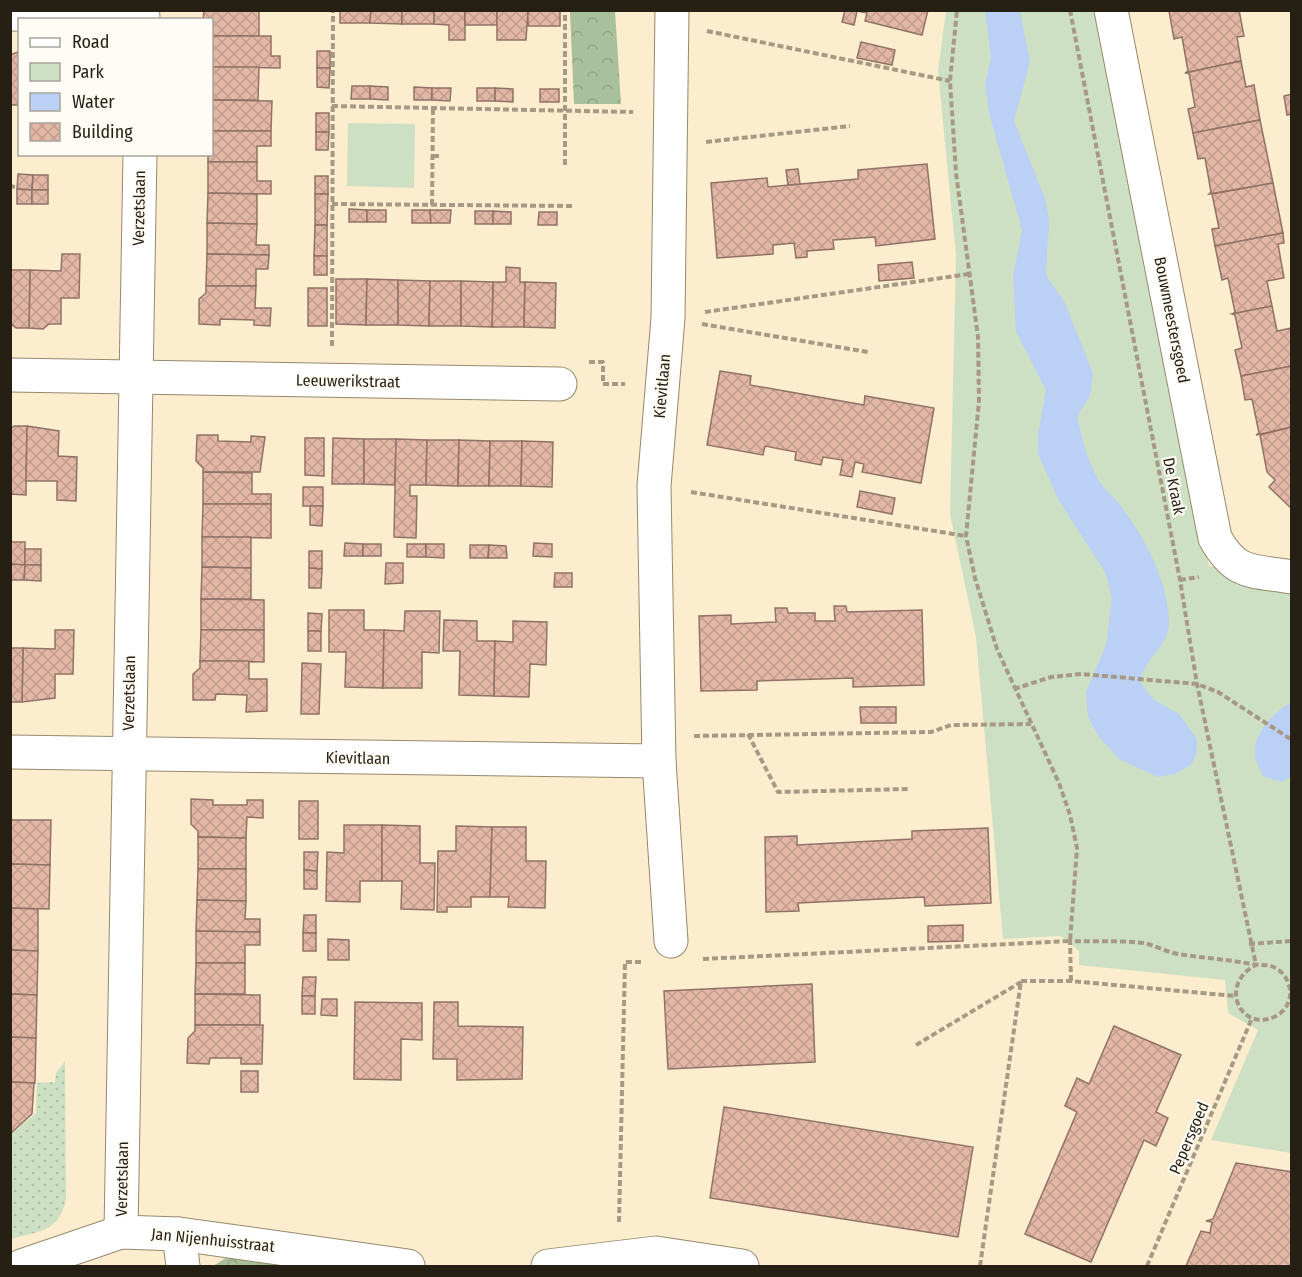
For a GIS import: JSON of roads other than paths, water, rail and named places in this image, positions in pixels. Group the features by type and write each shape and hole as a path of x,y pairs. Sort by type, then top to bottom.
{"street":[{"name":"Bouwmeestersgoed","path":"1111,10 1215,538 1226,558 1243,569 1292,577"},
{"path":"10,14 143,15"},
{"name":"Kievitlaan","path":"672,17 668,318 654,486 659,749 672,951"},
{"name":"Verzetslaan","path":"121,1232 140,156"},
{"name":"Leeuwerikstraat","path":"10,375 560,384"},
{"name":"Kievitlaan","path":"10,752 128,755 659,749"},
{"name":"Jan Nijenhuisstraat","path":"21,1266 121,1232 179,1234 408,1266"},
{"path":"179,1234 183,1266"},
{"path":"548,1266 656,1253 742,1266"}],"water":[{"path":"985,11 1020,11 1030,62 1014,121 1046,201 1049,222 1046,275 1065,303 1093,373 1090,396 1077,416 1085,449 1099,481 1120,505 1146,545 1160,575 1168,606 1168,631 1146,667 1141,683 1153,699 1179,714 1197,739 1197,753 1191,765 1175,774 1158,777 1119,759 1099,737 1088,717 1086,692 1106,645 1112,598 1105,572 1059,501 1038,454 1038,434 1046,390 1016,332 1013,276 1022,230 989,113 985,85 991,58"},
{"path":"1291,702 1291,777 1281,782 1263,776 1256,759 1256,746 1261,730"}]}
